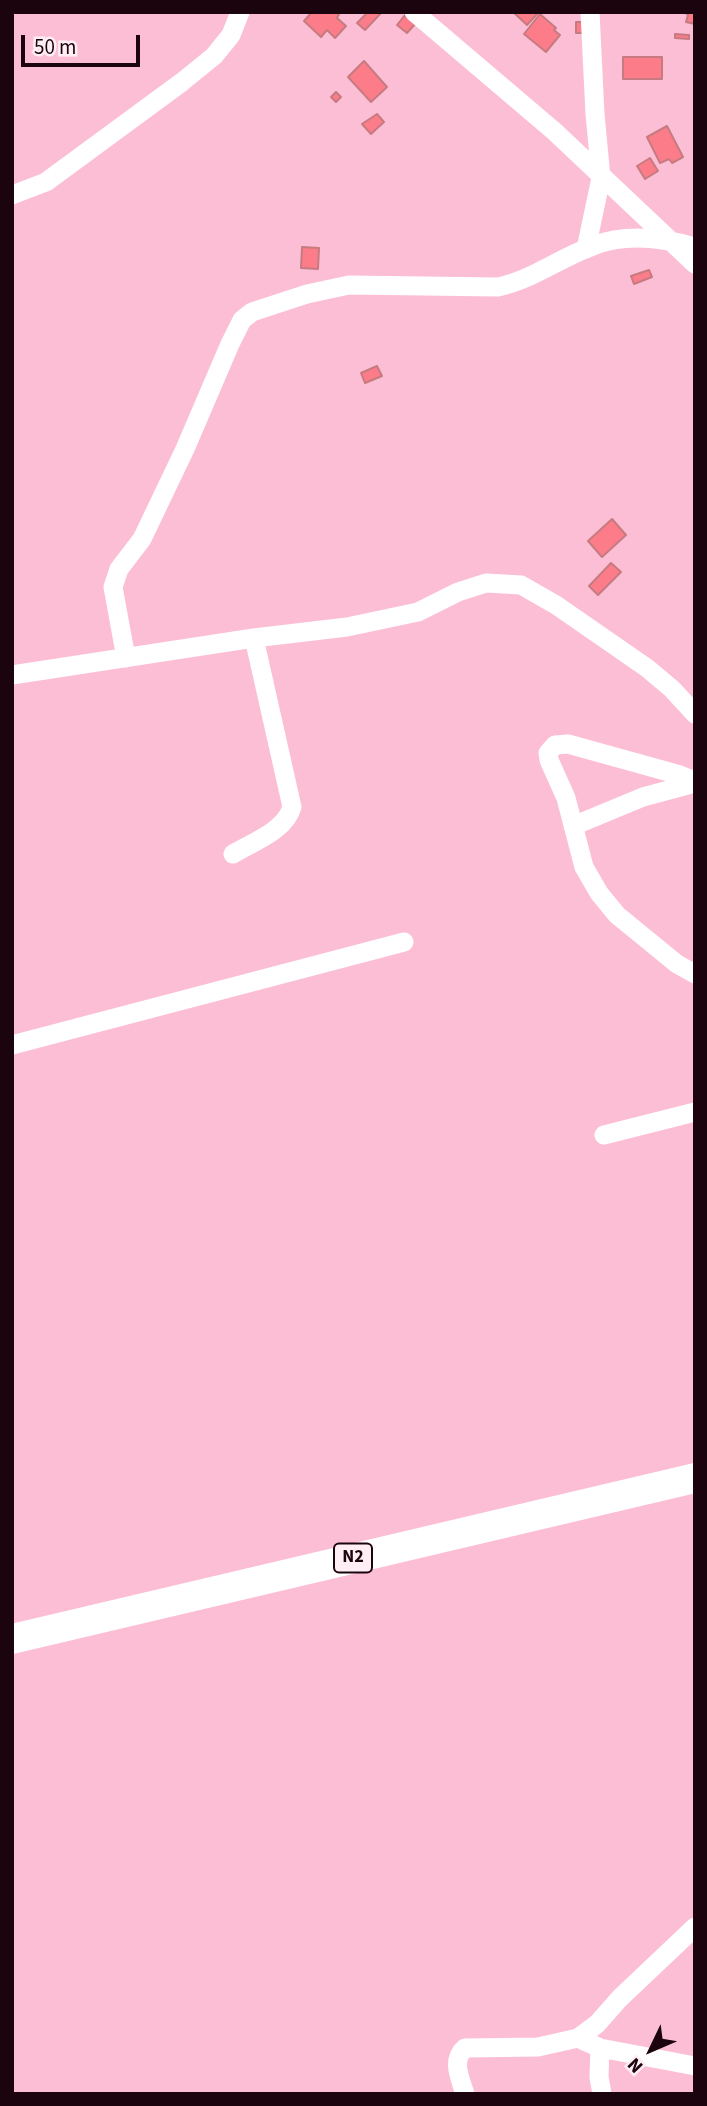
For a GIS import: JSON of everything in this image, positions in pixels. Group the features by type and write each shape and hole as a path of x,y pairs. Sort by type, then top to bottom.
{"main road":[{"name":"N2","path":"12,1639 695,1478"}],"street":[{"path":"12,195 46,182 182,82 214,56 231,35 240,12"},
{"path":"414,12 554,131 695,264"},
{"path":"586,249 601,178 590,12"},
{"path":"126,657 113,587 115,577 142,539 242,320 263,308 307,294 349,285 498,287 520,283 586,249 619,239 667,239 695,247"},
{"path":"12,675 254,638 346,627 418,612 458,592 486,583 521,585 556,605 647,668 672,689 695,714"},
{"path":"233,854 282,825 290,815 292,807 254,638"},
{"path":"695,782 680,775 568,744 555,745 548,753 566,798 584,867 599,893 617,915 677,964 695,974"},
{"path":"573,826 643,797 695,782"},
{"path":"12,1045 404,942"},
{"path":"604,1135 695,1112"},
{"path":"465,2094 458,2058 465,2048 538,2047 578,2038 597,2024 695,1927"},
{"path":"578,2038 600,2048 695,2066"},
{"path":"600,2048 599,2077 602,2094"}],"building":[{"path":"312,12 340,12 337,18 346,26 335,38 327,30 321,37 304,21"},
{"path":"368,12 382,12 365,30 357,23"},
{"path":"513,12 539,12 527,25"},
{"path":"684,12 695,12 695,24 686,22 688,15"},
{"path":"540,14 560,35 546,52 524,34"},
{"path":"405,15 415,24 407,33 397,25"},
{"path":"576,22 585,22 585,33 576,33"},
{"path":"675,34 689,35 689,39 675,38"},
{"path":"623,57 662,57 662,79 623,79"},
{"path":"364,61 387,87 371,102 348,77"},
{"path":"336,92 341,97 336,102 331,97"},
{"path":"377,114 384,122 371,134 362,124"},
{"path":"667,126 683,157 672,163 669,159 660,163 647,137"},
{"path":"650,158 658,171 645,179 637,166"},
{"path":"302,247 319,248 318,269 301,268"},
{"path":"649,270 652,277 634,284 631,276"},
{"path":"377,366 382,376 365,383 361,373"},
{"path":"612,519 626,535 602,557 588,541"},
{"path":"611,563 621,572 598,595 589,586"}]}
